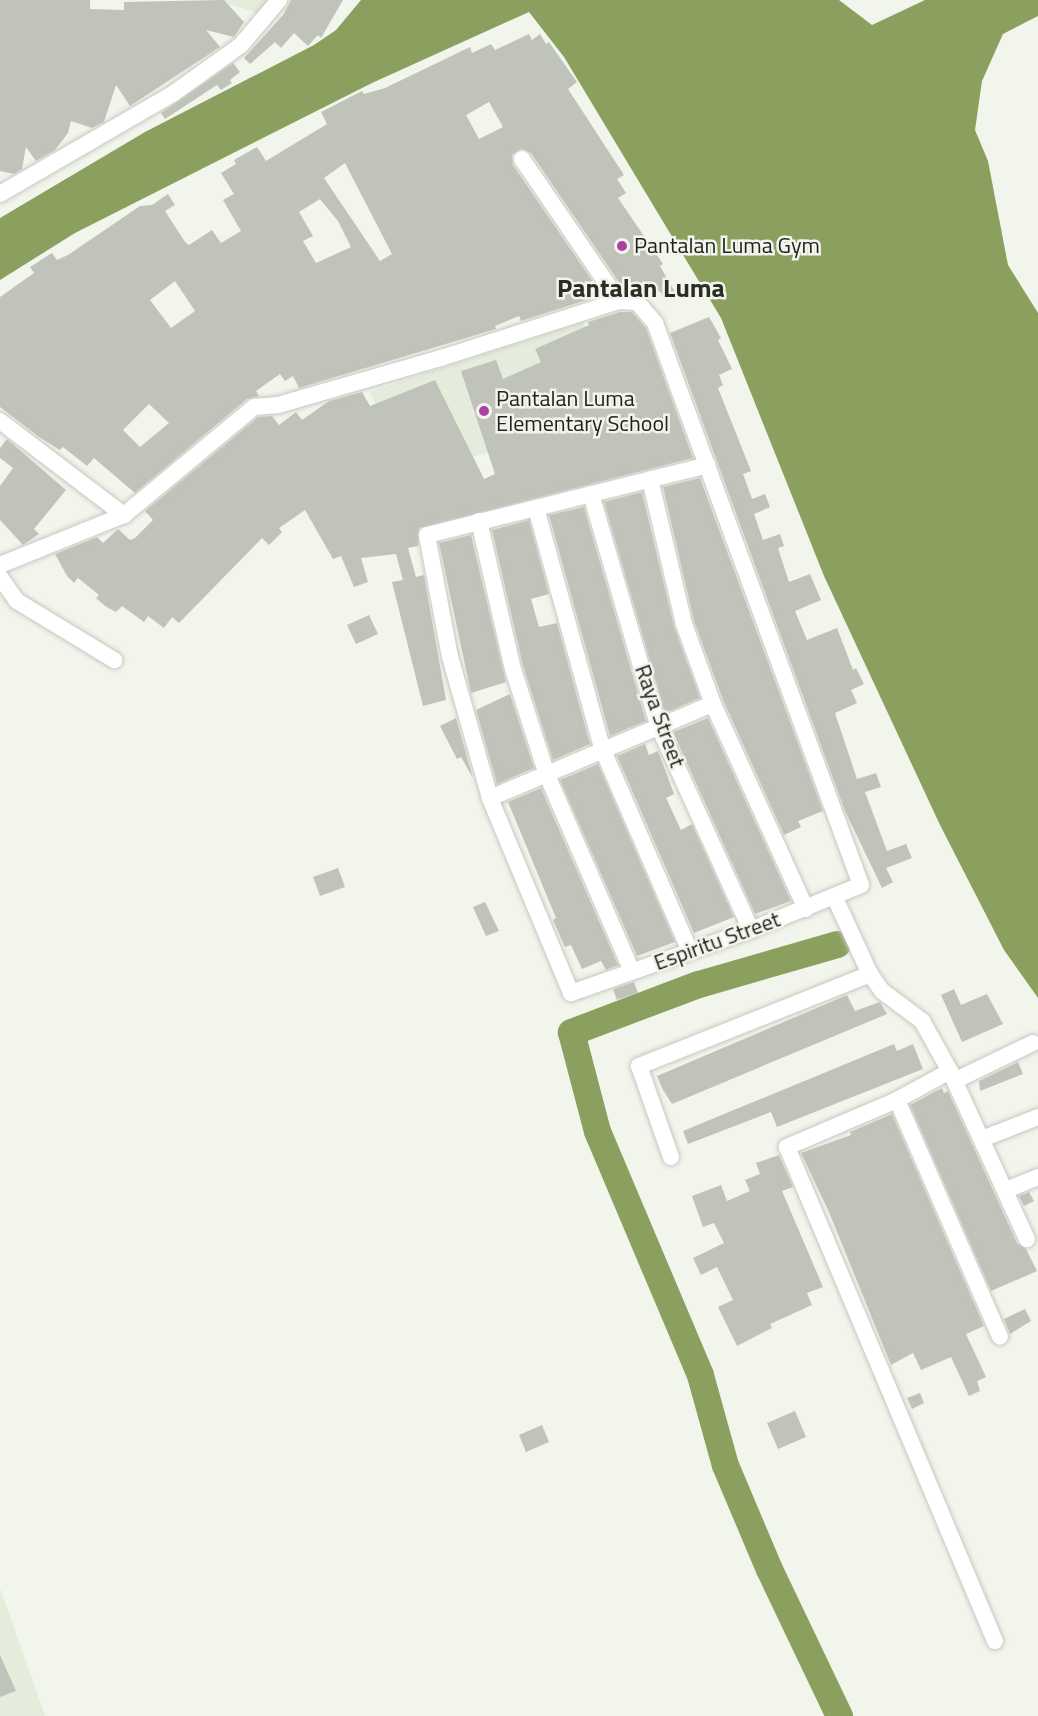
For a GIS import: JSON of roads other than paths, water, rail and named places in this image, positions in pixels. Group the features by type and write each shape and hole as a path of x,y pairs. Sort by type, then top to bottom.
{"street":[{"path":"0,194 174,93 241,45 279,0"},
{"path":"522,159 619,301"},
{"path":"0,565 124,515 254,407 278,405 419,364 619,301 637,302 655,323 707,465 427,535 450,657 490,798 547,775 658,724 713,704"},
{"path":"0,421 124,515"},
{"name":"Espiritu Street","path":"490,798 571,993 806,909 837,902 861,885 707,465"},
{"path":"650,479 684,624 713,704 806,909"},
{"name":"Raya Street","path":"591,494 658,724 751,930"},
{"path":"536,508 602,748 690,951"},
{"path":"479,521 513,669 547,775 632,971"},
{"path":"0,577 17,601 114,660"},
{"path":"837,902 868,968 882,991 922,1021 953,1075 1027,1239"},
{"path":"671,1157 639,1066 868,968"},
{"path":"994,1641 787,1147 953,1075 1033,1044"},
{"path":"897,1100 1000,1337"},
{"path":"982,1139 1038,1118"},
{"path":"1006,1190 1038,1177"}],"waterway":[{"path":"837,944 698,984 571,1032 597,1131 700,1375 725,1465 769,1569 839,1716"}],"place":[{"name":"Pantalan Luma Gym","path":"622,246"},
{"name":"Pantalan Luma Elementary School","path":"484,411"}],"district":[{"name":"Pantalan Luma","path":"641,288"}]}
